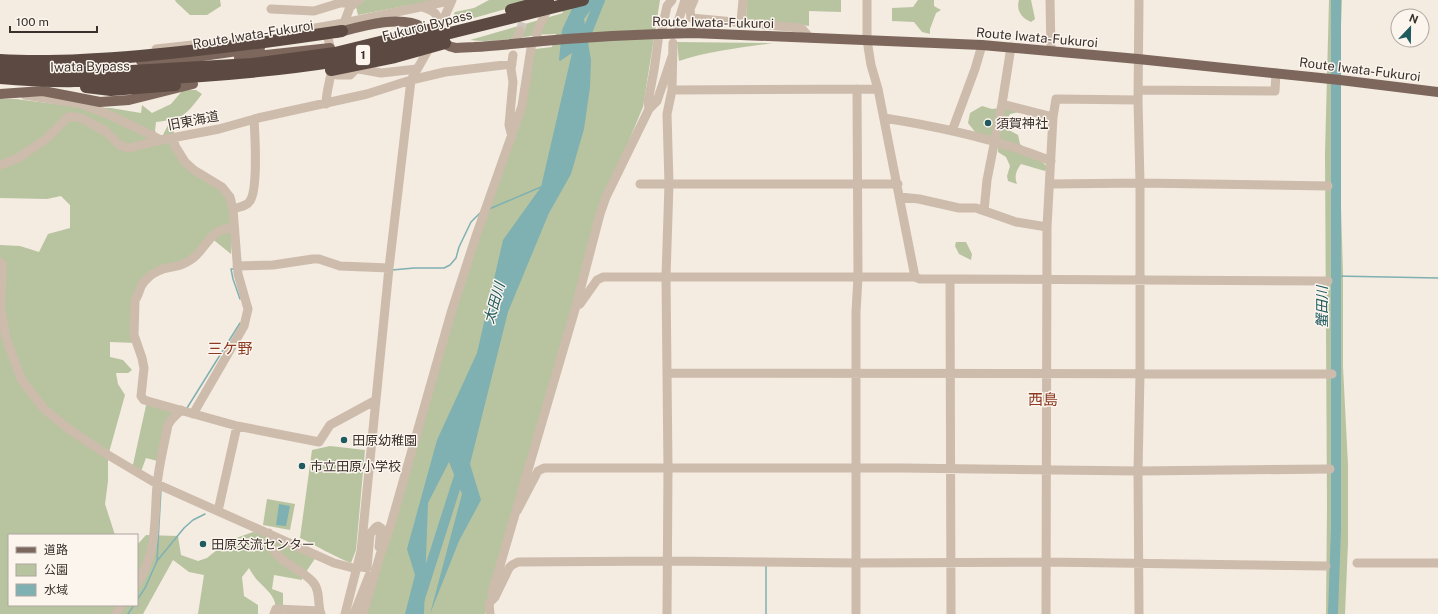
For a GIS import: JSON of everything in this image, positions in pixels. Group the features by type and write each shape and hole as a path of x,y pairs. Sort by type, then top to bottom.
{"highway":[{"name":"Fukuroi Bypass","path":"180,73 335,53 442,25 545,5 583,0"},
{"name":"Fukuroi Bypass","path":"180,73 253,72 302,67 337,61 545,5"},
{"name":"1","path":"23,80 110,90 267,79 339,69 395,57 473,35 545,5"},
{"name":"1","path":"0,60 62,61 201,51 343,27"},
{"name":"Iwata Bypass","path":"0,68 67,72 180,73"},
{"name":"Iwata Bypass","path":"0,78 73,81 180,73"}],"main road":[{"name":"Route Iwata-Fukuroi","path":"0,82 28,69 50,64 167,60 298,43 343,27 386,22 401,18 421,27 435,38 456,48 658,34 693,33 982,45 1051,50 1327,78 1438,92"},
{"path":"167,60 224,59 331,48 362,42 425,26 442,25"},
{"path":"0,94 43,91 100,102 129,100 193,84"}],"street":[{"path":"401,18 422,7 444,2 446,0"},
{"path":"345,614 361,551 389,268 411,80 442,25 452,0"},
{"path":"363,614 380,555 391,524 451,313 512,137 525,94 537,42 537,31 552,0"},
{"path":"649,109 648,102 654,70 658,34 667,6 672,0"},
{"path":"677,25 685,0"},
{"path":"694,0 690,9 691,18 800,28 810,38"},
{"path":"741,22 743,0"},
{"path":"867,0 867,40 871,65 878,89 898,184 915,277"},
{"path":"1050,0 1051,50"},
{"path":"1139,0 1139,614"},
{"path":"275,6 300,12 314,11 340,3 357,2"},
{"path":"0,54 82,56 259,41 325,27 343,27 350,7 357,2"},
{"path":"422,7 432,10 442,25"},
{"path":"325,27 332,59 326,104"},
{"path":"259,41 267,79"},
{"path":"667,614 668,469 666,277 669,184 667,114 672,90 673,43"},
{"path":"952,131 975,69 982,45"},
{"path":"984,211 987,180 1002,104 1011,47"},
{"path":"486,614 576,306 600,214 606,197 649,109 657,101 673,54"},
{"name":"旧東海道","path":"0,165 18,158 46,139 68,117 77,117 85,120 105,132 121,146 129,148 326,104 445,72 512,59 511,69 513,82 509,125 512,137"},
{"path":"332,67 337,75 350,75 355,70 359,69 381,73 417,69"},
{"path":"1046,614 1047,226 1053,117 1056,99 1275,91 1276,73"},
{"path":"856,614 856,312 858,277 857,88"},
{"path":"672,90 878,89"},
{"path":"11,93 82,104 112,116 161,140"},
{"path":"1002,104 1053,117"},
{"path":"884,118 927,125 995,141 1051,161"},
{"path":"233,209 246,204 252,196 256,160 254,119"},
{"path":"174,138 175,146 185,162 194,170 215,181 224,188 230,197 233,209 238,274 248,309 244,326 193,414"},
{"path":"1050,184 1140,183 1328,186"},
{"path":"640,184 898,184"},
{"path":"900,197 919,199 959,208 976,208 1016,222 1047,226"},
{"path":"234,228 221,229 210,237 197,255 190,260 179,266 163,269 145,280 141,285 138,297 135,300 134,335 144,368 141,396 144,400 237,426 319,442 330,425 376,400"},
{"path":"237,266 273,265 319,259 340,266 389,268"},
{"path":"0,262 2,264 2,310 6,338 21,379 44,409 70,430 103,452 157,484 334,563 367,568 370,534 376,527 378,526 381,528 380,555 375,562 354,614"},
{"path":"576,306 580,304 597,280 603,277 915,277 920,279 1328,281"},
{"path":"950,279 951,614"},
{"path":"667,373 1332,374"},
{"path":"138,582 144,573 151,556 154,540 157,484 168,425 181,410"},
{"path":"218,511 237,426"},
{"path":"517,511 541,469 950,469 1138,471 1330,469"},
{"path":"269,533 269,539 274,551 281,560 295,567 313,582 317,588 321,612 276,609 274,614"},
{"path":"489,603 495,597 509,568 512,564 518,562 667,561 951,564 1046,562 1326,566"},
{"path":"1357,563 1438,563"},
{"path":"489,603 490,614"}],"green space":[{"path":"175,0 220,0 221,6 207,15 190,15"},
{"path":"364,0 436,0 358,15 356,7"},
{"path":"489,0 537,0 474,18 452,18 455,12 474,8"},
{"path":"557,0 660,0 643,107 602,205 510,535 485,614 363,614 415,437 522,106 535,49 552,47 556,34 492,41 470,40 563,13"},
{"path":"747,0 841,0 841,12 809,11 809,26 746,19"},
{"path":"918,0 934,0 934,6 941,10 936,13 930,29 930,34 922,32 914,22 892,21 892,8 913,7"},
{"path":"1019,0 1031,0 1035,19 1031,22 1024,18 1020,13 1018,7"},
{"path":"1329,0 1342,0 1338,108 1343,273 1343,367 1348,465 1348,543 1345,614 1326,614 1327,506 1325,153"},
{"path":"677,42 773,43 713,52 679,61"},
{"path":"183,90 196,90 202,94 183,115 178,118 156,122 155,131 161,139 169,123 174,131 175,146 204,175 222,187 234,211 231,254 210,237 193,258 151,274 135,300 137,343 110,342 110,357 123,360 132,370 128,373 116,373 118,384 125,395 108,456 108,481 105,504 115,534 8,534 8,606 138,606 138,544 146,535 178,536 181,555 198,561 207,558 228,541 253,532 265,535 316,557 304,575 302,574 302,580 274,575 272,589 283,593 283,614 274,614 275,604 272,596 249,568 242,577 244,596 258,605 258,614 198,614 204,575 189,572 173,560 143,614 0,614 0,245 20,246 39,252 48,234 70,228 70,205 61,196 47,199 0,198 0,99 16,99 79,107 111,108 141,113 142,105 152,113 171,104"},
{"path":"982,106 992,109 1001,108 1019,112 1010,114 1007,120 1007,129 1018,135 1020,144 1048,167 1045,171 1021,164 1016,174 1017,184 1008,181 1007,176 1010,166 1006,157 998,152 998,146 975,132 968,123 970,113"},
{"path":"956,242 966,242 972,254 971,260 959,254 955,246"},
{"path":"147,401 179,412 169,423 161,462 146,458 140,474 132,469"},
{"path":"330,446 365,450 356,550 351,563 300,538 312,450"},
{"path":"267,499 295,504 290,530 263,525"}],"water":[{"path":"576,0 598,0 584,19 591,60 590,87 584,129 571,174 549,213 508,312 470,464 481,500 459,541 430,614 462,494 449,462 428,503 424,614 405,614 415,575 407,549 437,440 477,353 503,240 541,187 572,53 560,61 559,60 562,30"},
{"path":"279,504 290,506 286,526 276,525"}],"waterway":[{"name":"太田川","path":"582,45 600,0"},
{"name":"蟹田川","path":"1333,614 1336,529 1336,0"},
{"path":"489,209 541,187"},
{"path":"392,270 444,268 450,265 456,258 459,247 471,222 480,213"},
{"path":"234,269 231,269 240,299"},
{"path":"1335,276 1438,278"},
{"path":"187,408 240,323"},
{"name":"太田川","path":"415,614 461,470"},
{"path":"157,561 161,489"},
{"path":"138,598 145,588 157,561 184,528 193,520 205,514"},
{"path":"766,566 766,614"},
{"path":"128,614 133,606"}],"tunnel":[{"path":"520,31 527,10"}],"place":[{"name":"須賀神社","path":"988,123"},
{"name":"田原幼稚園","path":"344,440"},
{"name":"市立田原小学校","path":"302,466"},
{"name":"田原交流センター","path":"203,544"}],"district":[{"name":"三ケ野","path":"230,349"},
{"name":"西島","path":"1043,400"}]}
